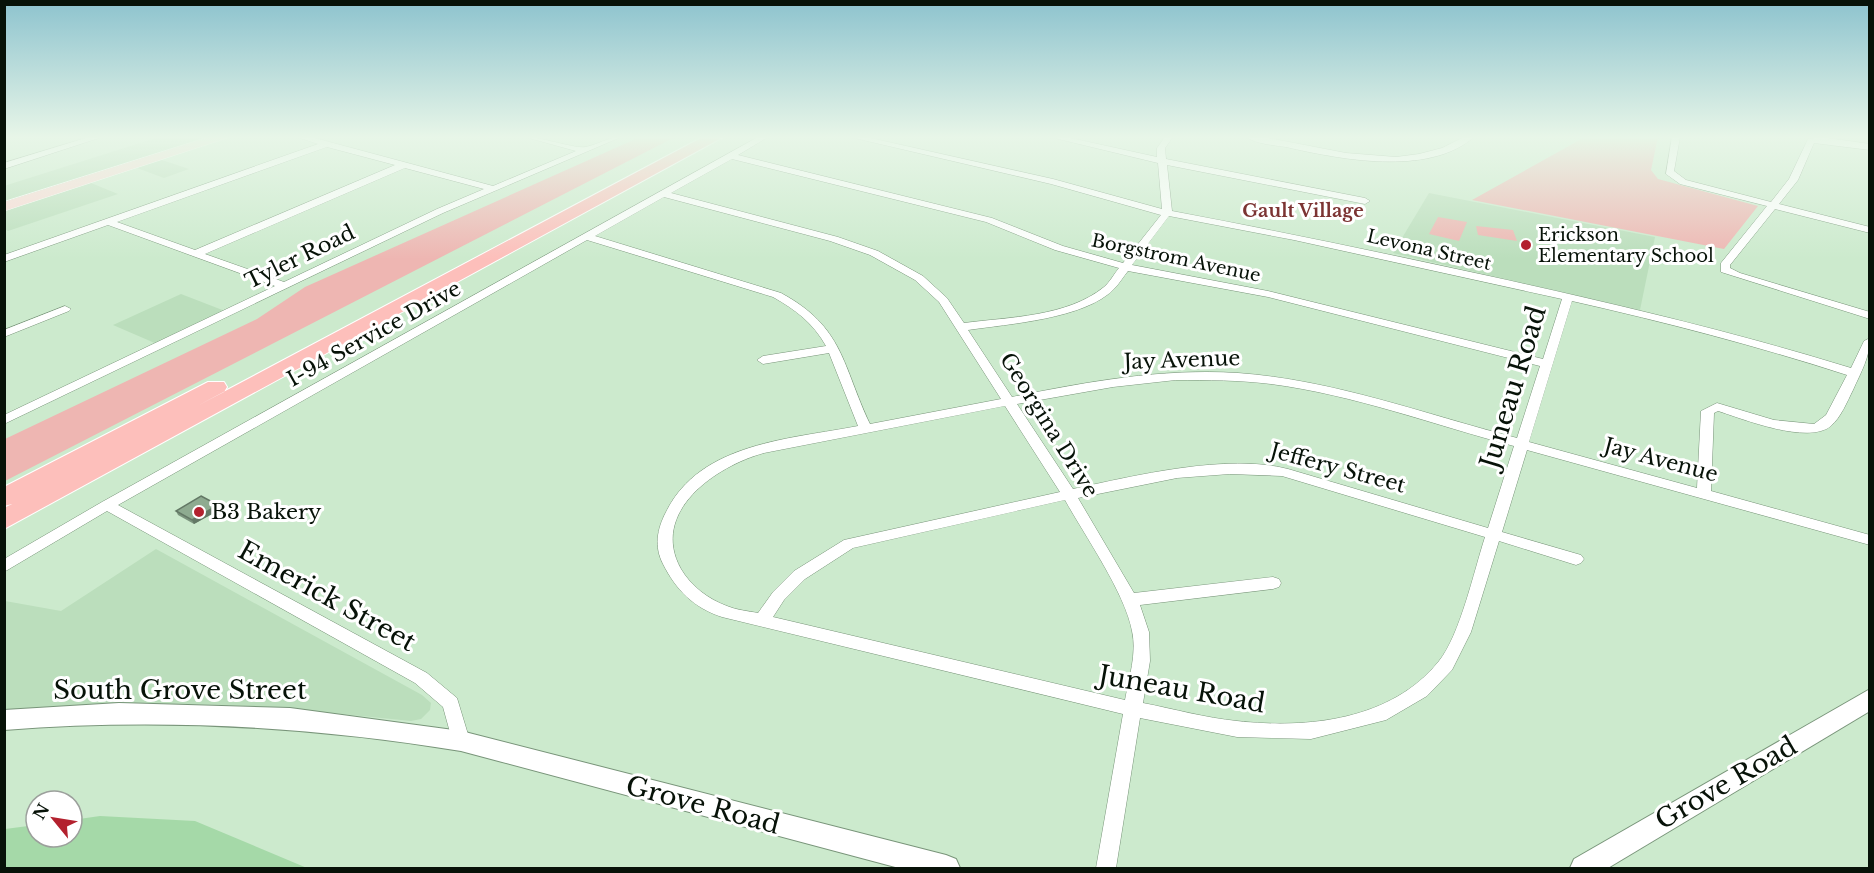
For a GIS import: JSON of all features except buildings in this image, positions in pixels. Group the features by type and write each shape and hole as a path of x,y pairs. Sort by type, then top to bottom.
{"highway":[{"path":"4,498 616,178"},
{"path":"4,520 639,178"}],"main road":[{"path":"4,207 96,178"},
{"name":"Grove Road","path":"1584,868 1867,703"},
{"name":"South Grove Street","path":"4,720 158,714 244,715 318,719 461,741"},
{"name":"Grove Road","path":"461,741 946,868"}],"street":[{"path":"4,260 232,178"},
{"path":"195,254 373,178"},
{"path":"452,178 491,188"},
{"name":"Tyler Road","path":"4,420 516,178"},
{"name":"I-94 Service Drive","path":"4,567 107,505 693,178"},
{"name":"Borgstrom Avenue","path":"820,178 979,217 1059,248 1126,267 1268,294 1547,364"},
{"name":"Levona Street","path":"1034,178 1167,213 1305,239 1568,297 1762,344 1854,373"},
{"path":"962,327 1060,311 1082,304 1109,288 1167,213 1164,178"},
{"path":"1247,178 1365,201"},
{"path":"1676,178 1695,186 1869,230"},
{"path":"1794,178 1725,265 1725,270 1756,282 1869,316"},
{"name":"Georgina Drive","path":"664,194 834,239 874,253 919,278 943,300 962,327 1068,495 1130,600 1141,632 1141,662 1106,868"},
{"path":"108,222 285,286"},
{"path":"587,237 777,295 799,305 818,321 866,429"},
{"name":"Juneau Road","path":"762,621 1133,709 1237,729 1276,732 1311,731 1380,715 1421,691 1446,665 1463,632 1568,297"},
{"path":"4,334 65,309"},
{"path":"1704,493 1708,411 1717,407 1812,430 1824,425 1833,415 1869,341"},
{"path":"763,360 832,349"},
{"name":"Jay Avenue","path":"762,621 722,611 689,592 668,562 663,538 671,513 681,496 703,476 732,459 763,449 1009,401 1158,378 1237,377 1282,382 1360,399 1869,540"},
{"name":"Jeffery Street","path":"762,621 788,584 820,559 849,544 1068,495 1181,472 1217,468 1254,468 1283,472 1493,533 1576,560"},
{"name":"Emerick Street","path":"107,505 420,678 451,703 461,741"},
{"path":"1130,600 1273,583"}],"shaded area":[{"path":"30,178 85,178 5,204 4,186"},
{"path":"549,178 596,178 5,481 5,439 257,319 305,287"},
{"path":"1512,178 1657,178 1758,206 1724,249 1472,200"},
{"path":"91,183 118,194 8,231 5,229 5,211"},
{"name":"Erickson Elementary School","path":"1429,193 1655,237 1640,310 1393,253"},
{"path":"1438,217 1467,222 1459,241 1429,234"},
{"path":"1476,226 1513,230 1517,241 1478,235"},
{"path":"181,294 225,311 157,344 113,325"},
{"path":"156,549 422,695 431,703 430,710 421,719 411,721 272,707 197,704 5,712 5,601 61,611"},
{"path":"100,816 195,821 307,868 5,868 5,829 24,827 24,849 84,849 84,818"}],"place":[{"name":"Erickson Elementary School","path":"1526,245"},
{"name":"B3 Bakery","path":"199,512"}],"district":[{"name":"Gault Village","path":"1303,211"}]}
